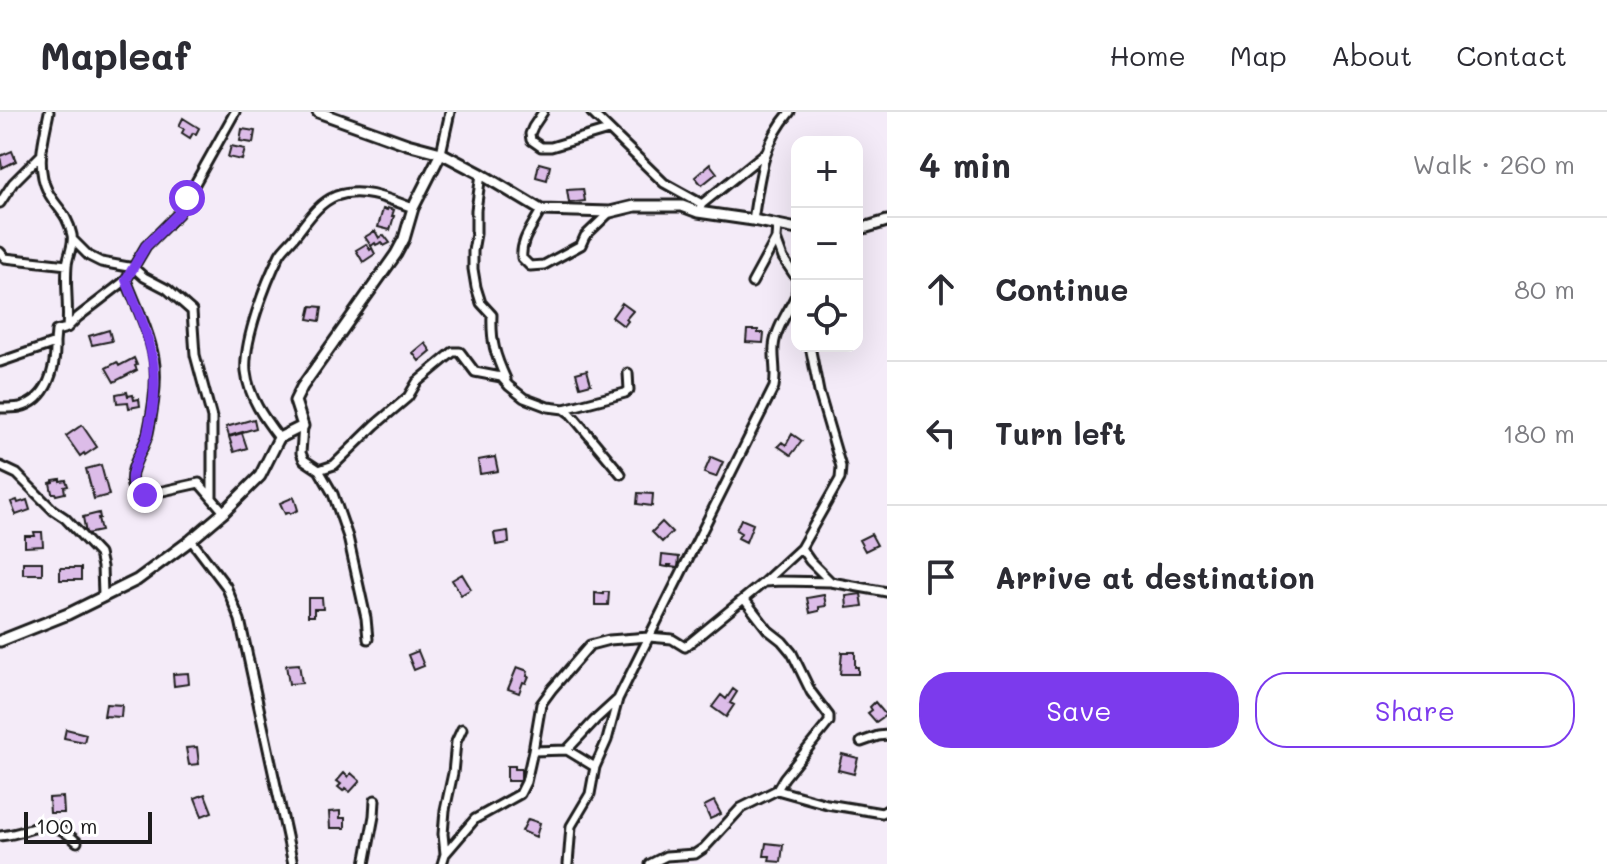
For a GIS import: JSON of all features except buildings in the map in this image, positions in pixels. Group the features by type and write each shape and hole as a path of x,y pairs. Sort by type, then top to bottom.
{"street":[{"path":"49,112 41,155 43,179 68,221 73,240 67,265 67,328"},
{"path":"0,408 19,407 43,392 55,358 56,331 67,328 126,280 146,246 178,214 235,112"},
{"path":"318,112 441,153 541,210 610,212 635,206 682,206 791,228"},
{"path":"368,639 348,537 333,494 319,470 304,460 301,453 303,426 295,401 396,254 413,208 441,153 450,112"},
{"path":"543,112 530,134 531,140 541,147 551,147 608,130"},
{"path":"591,112 664,183 700,208"},
{"path":"753,220 764,154 777,128 790,112"},
{"path":"700,208 764,154"},
{"path":"0,203 13,183 41,155"},
{"path":"481,174 473,251 476,287 481,303 492,315 494,352 509,386"},
{"path":"279,438 259,409 250,389 246,359 254,323 282,251 320,207 334,197 353,193 375,194 413,208"},
{"path":"541,210 523,241 522,258 530,266 544,265 581,245 585,236 610,212"},
{"path":"863,228 887,221"},
{"path":"777,225 776,239 783,258 797,280"},
{"path":"752,283 776,239"},
{"path":"73,240 89,256 101,262 134,268 182,300 192,311 195,355 212,418 212,498"},
{"path":"0,252 5,258 67,265"},
{"path":"126,280 155,367 153,405 147,436 132,473 132,486 145,495 199,483 224,512"},
{"path":"568,864 571,826 590,794 595,767 607,740 618,699 774,387 773,349 791,309"},
{"path":"0,362 55,343"},
{"path":"319,470 334,465 403,403 417,382 453,352 460,352 475,372 501,377 533,402 564,409 571,414 621,474"},
{"path":"445,854 475,819 520,794 526,782 541,704 590,645 609,640 649,637 672,639 685,647 801,548 842,473 811,352"},
{"path":"564,409 625,393 629,390 628,373"},
{"path":"0,641 68,614 137,580 224,512 260,476 279,438 303,426"},
{"path":"0,466 17,474 99,554 103,595"},
{"path":"191,540 226,586 240,620 293,864"},
{"path":"801,548 831,582"},
{"path":"763,583 831,582 887,592"},
{"path":"650,864 666,856 699,852 741,808 777,790 829,722 829,716 811,692 792,653 768,630 744,599"},
{"path":"567,750 618,699"},
{"path":"442,864 445,854 445,810 456,742 462,729"},
{"path":"861,742 887,735"},
{"path":"533,751 567,750 595,767"},
{"path":"777,790 827,804 885,814"},
{"path":"365,864 375,800"},
{"path":"0,836 51,825 67,832 77,842"}],"route":[{"path":"145,495 132,486 131,480 147,436 155,367 126,280 146,246 178,214 187,198"}]}
